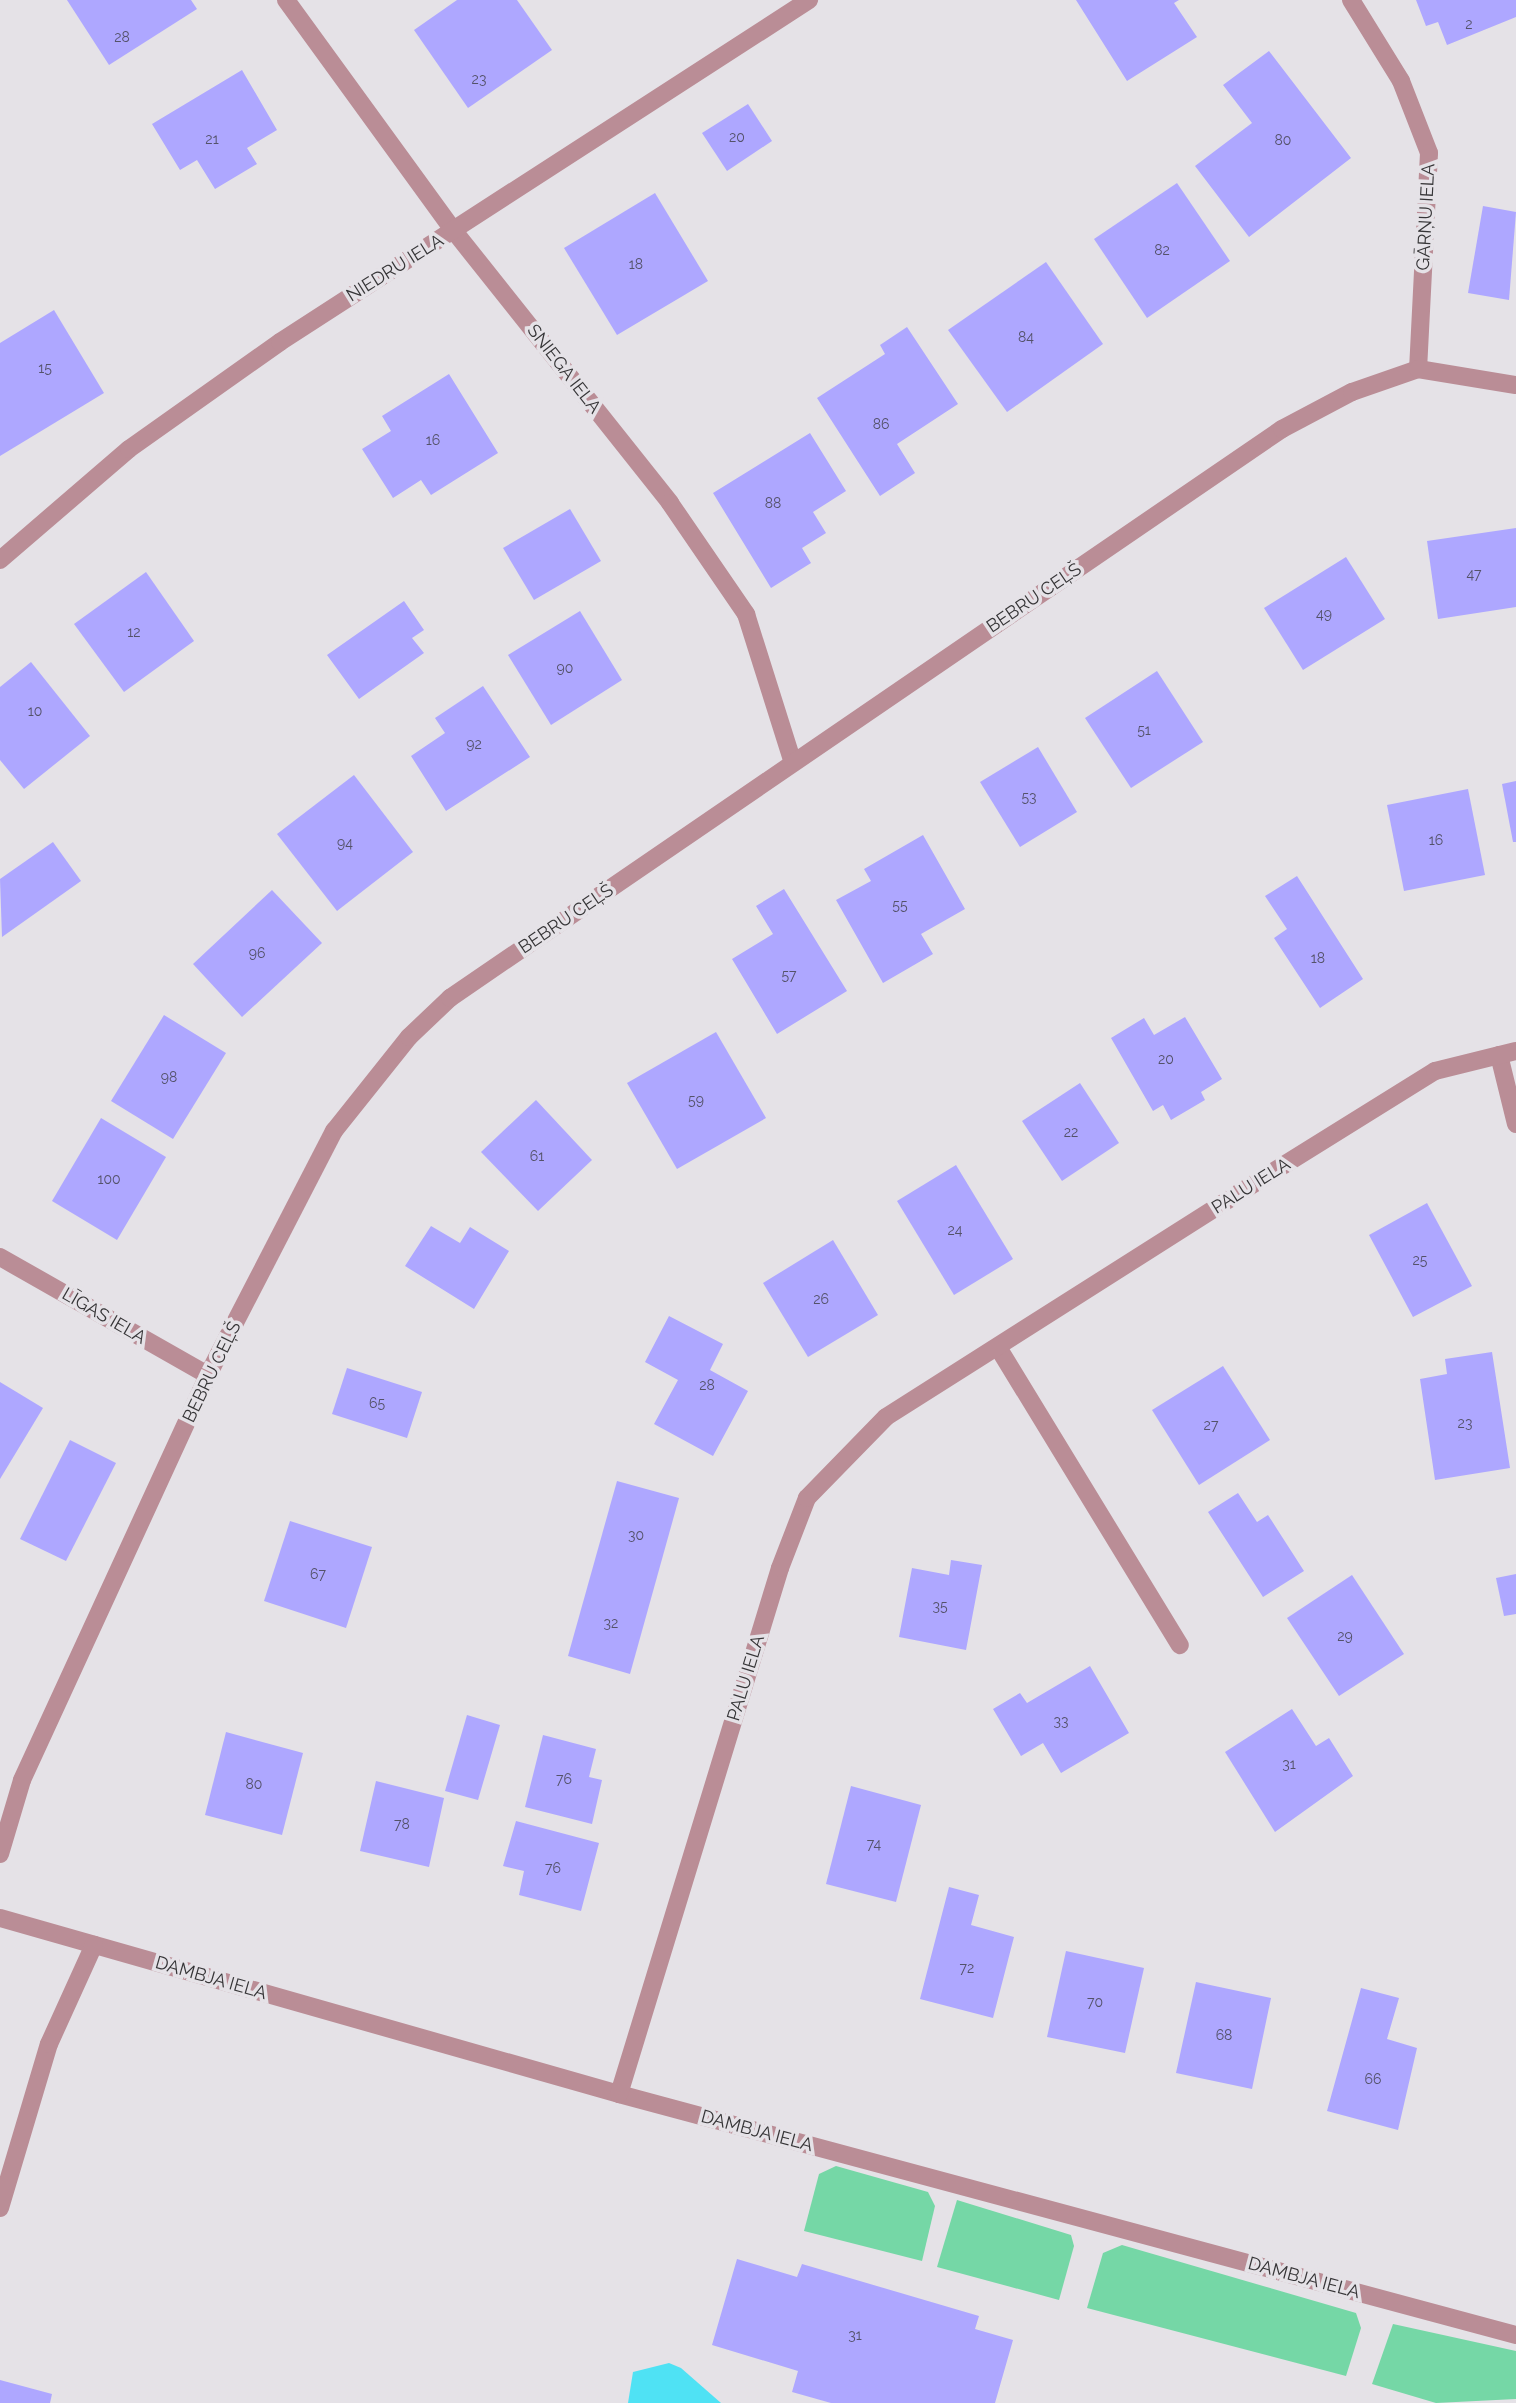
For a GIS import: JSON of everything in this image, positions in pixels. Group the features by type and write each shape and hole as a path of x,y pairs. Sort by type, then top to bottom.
{"street":[{"name":"SNIEGA IELA","path":"286,0 454,231 670,503 746,614 793,763"},
{"name":"NIEDRU IELA","path":"0,560 129,449 280,342 809,0"},
{"name":"GĀRŅU IELA","path":"1351,0 1401,81 1429,153 1418,369"},
{"name":"BEBRU CEĻŠ","path":"0,1854 22,1780 208,1375 334,1131 409,1037 450,998 1282,429 1352,392 1418,369 1516,385"},
{"path":"1507,1053 1516,1124"},
{"name":"PALU IELA","path":"620,2094 780,1568 807,1498 886,1417 999,1349 1435,1072 1507,1053"},
{"name":"LĪGAS IELA","path":"0,1257 208,1375"},
{"path":"999,1349 1180,1645"},
{"name":"DAMBJA IELA","path":"0,1918 620,2094 1516,2335"},
{"path":"0,2208 49,2044 94,1945"}],"green space":[{"path":"836,2166 928,2192 935,2206 922,2261 804,2231 819,2174"},
{"path":"957,2200 1071,2235 1074,2246 1059,2300 937,2267"},
{"path":"1122,2245 1356,2313 1361,2328 1346,2376 1087,2308 1103,2253"},
{"path":"1393,2324 1516,2351 1516,2399 1436,2403 1372,2384"}],"water":[{"path":"669,2363 681,2368 721,2403 628,2403 633,2372"}],"building":[{"path":"67,0 191,0 197,9 109,65"},
{"path":"457,0 517,0 552,50 468,108 414,30"},
{"path":"1076,0 1179,0 1174,3 1197,37 1127,81"},
{"path":"1416,0 1516,0 1516,17 1447,45 1438,22 1426,26"},
{"path":"1269,51 1351,158 1249,237 1195,166 1252,123 1223,85"},
{"path":"242,70 277,130 247,148 257,164 215,189 197,160 180,170 152,124"},
{"path":"748,104 772,141 727,171 702,133"},
{"path":"1177,183 1230,261 1147,318 1094,239"},
{"path":"655,193 708,281 617,335 564,248"},
{"path":"1483,206 1516,212 1509,300 1468,293"},
{"path":"1046,262 1103,344 1007,412 948,330"},
{"path":"54,310 104,393 0,456 0,343"},
{"path":"907,327 958,404 897,444 915,473 880,496 817,398 885,354 880,345"},
{"path":"449,374 498,453 431,495 421,480 393,498 362,449 391,431 382,416"},
{"path":"810,433 846,491 813,512 826,533 802,548 811,563 771,588 713,493"},
{"path":"570,509 601,561 534,600 503,548"},
{"path":"1516,528 1516,607 1438,619 1427,541"},
{"path":"1346,557 1385,619 1303,670 1264,608"},
{"path":"146,572 194,641 124,692 74,624"},
{"path":"404,601 424,630 412,638 424,653 359,699 327,655"},
{"path":"580,611 622,680 551,725 508,655"},
{"path":"31,662 90,736 24,789 0,760 0,687"},
{"path":"1157,671 1203,742 1131,788 1085,718"},
{"path":"483,686 530,757 446,811 411,756 445,733 435,718"},
{"path":"1038,747 1077,812 1020,847 980,782"},
{"path":"354,775 413,852 337,911 277,834"},
{"path":"1516,781 1516,842 1513,842 1502,784"},
{"path":"1468,789 1485,875 1404,891 1387,805"},
{"path":"923,835 965,909 921,934 933,954 883,983 836,900 871,881 864,869"},
{"path":"53,842 81,881 2,937 0,879"},
{"path":"1297,876 1363,979 1320,1008 1274,938 1287,929 1265,896"},
{"path":"784,889 847,991 777,1034 732,959 773,934 756,906"},
{"path":"272,890 322,943 242,1017 193,964"},
{"path":"164,1015 226,1053 173,1139 111,1101"},
{"path":"1185,1017 1222,1079 1201,1092 1205,1100 1171,1120 1163,1105 1153,1111 1111,1038 1144,1018 1154,1035"},
{"path":"716,1032 766,1118 677,1169 627,1083"},
{"path":"1080,1083 1119,1143 1062,1181 1022,1121"},
{"path":"536,1100 592,1160 538,1211 481,1152"},
{"path":"101,1118 166,1157 117,1240 52,1201"},
{"path":"956,1165 1013,1259 954,1295 897,1201"},
{"path":"1427,1203 1472,1286 1413,1317 1369,1235"},
{"path":"431,1226 460,1243 470,1227 509,1251 474,1309 405,1266"},
{"path":"833,1240 878,1315 808,1357 763,1283"},
{"path":"669,1316 723,1344 710,1370 748,1391 713,1456 654,1424 678,1380 645,1362"},
{"path":"1492,1352 1510,1468 1435,1480 1420,1379 1447,1374 1445,1359"},
{"path":"1223,1366 1270,1440 1199,1485 1152,1410"},
{"path":"347,1368 422,1392 407,1438 332,1414"},
{"path":"0,1382 43,1408 0,1479"},
{"path":"70,1440 116,1463 66,1561 20,1539"},
{"path":"617,1481 679,1498 630,1674 568,1656"},
{"path":"1238,1493 1257,1522 1268,1515 1304,1571 1263,1597 1208,1512"},
{"path":"290,1521 372,1547 346,1628 264,1601"},
{"path":"951,1560 982,1565 966,1650 899,1637 912,1568 949,1575"},
{"path":"1516,1574 1516,1614 1504,1616 1496,1578"},
{"path":"1352,1575 1404,1654 1339,1696 1287,1618"},
{"path":"1090,1666 1129,1733 1061,1773 1043,1743 1021,1756 993,1709 1020,1693 1027,1703"},
{"path":"1292,1709 1316,1746 1329,1738 1353,1776 1275,1832 1225,1752"},
{"path":"467,1715 500,1725 478,1800 445,1791"},
{"path":"226,1732 303,1753 282,1835 205,1815"},
{"path":"543,1735 596,1749 589,1777 602,1780 592,1824 525,1807"},
{"path":"376,1781 444,1798 429,1867 360,1851"},
{"path":"851,1786 921,1805 896,1902 826,1884"},
{"path":"516,1821 599,1843 581,1911 519,1895 524,1871 503,1866"},
{"path":"949,1887 979,1895 971,1925 1014,1937 993,2018 920,1999"},
{"path":"1066,1951 1144,1968 1125,2053 1047,2037"},
{"path":"1196,1982 1271,1998 1252,2089 1176,2073"},
{"path":"1361,1988 1399,1998 1387,2039 1417,2048 1398,2130 1327,2111"},
{"path":"737,2259 797,2277 802,2264 979,2316 975,2329 1013,2340 995,2403 831,2403 792,2392 798,2371 712,2345"},
{"path":"0,2380 52,2394 50,2403 0,2403"}]}
